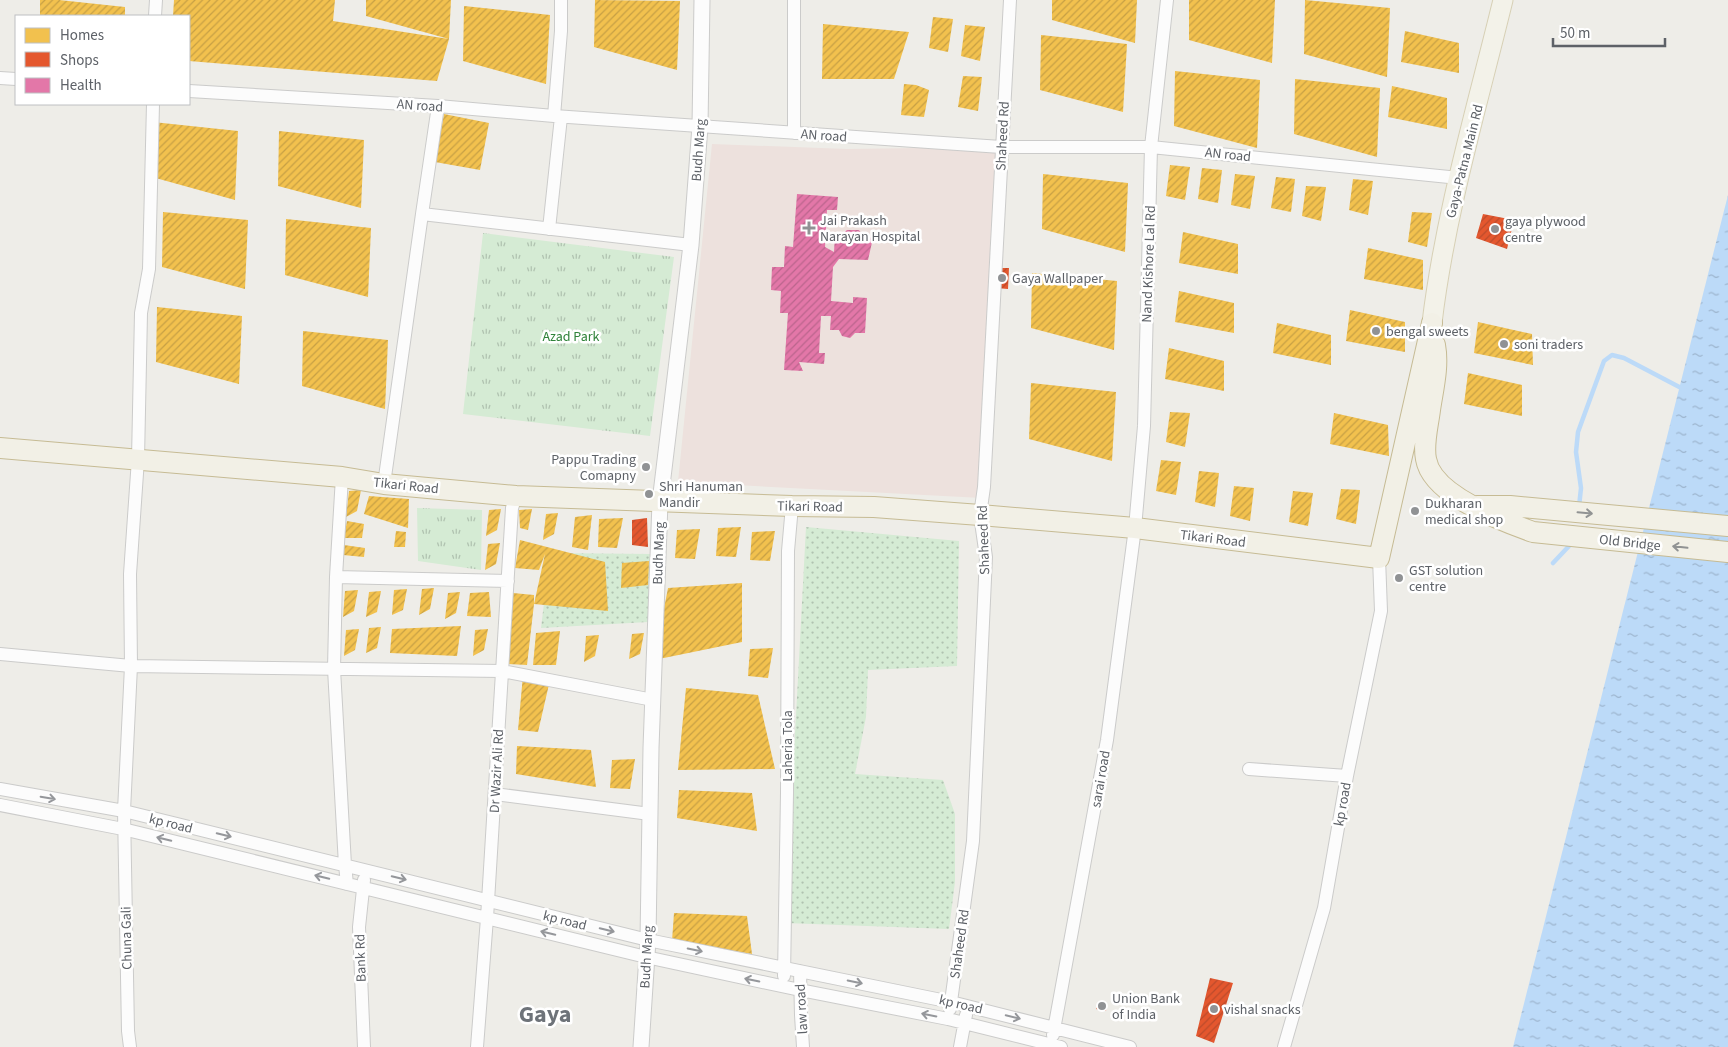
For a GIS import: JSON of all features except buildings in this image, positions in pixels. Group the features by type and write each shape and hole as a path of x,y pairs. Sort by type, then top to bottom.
{"highway":[{"name":"Old Bridge","path":"1432,323 1436,361 1427,432 1426,459 1428,468 1440,485 1452,494 1504,522 1533,532 1728,552"},
{"path":"1379,558 1432,323"},
{"name":"Tikari Road","path":"0,448 342,477 384,484 516,496 660,502 874,507 980,515 1134,528 1379,558"},
{"path":"1473,506 1510,506 1728,526"}],"main road":[{"name":"Gaya-Patna Main Rd","path":"1432,323 1438,275 1459,178 1503,0"}],"street":[{"path":"155,15 156,0"},
{"path":"549,229 558,117 561,0"},
{"name":"Budh Marg","path":"641,1047 648,940 653,700 660,502 691,245 700,126 702,0"},
{"path":"794,0 794,133"},
{"name":"Shaheed Rd","path":"948,1019 952,1002 973,842 986,557 980,515 984,487 1010,0"},
{"name":"Nand Kishore Lal Rd","path":"1134,528 1144,426 1151,147 1167,0"},
{"path":"0,78 15,79"},
{"name":"AN road","path":"190,91 438,106 558,117 1001,147 1151,147 1459,178"},
{"name":"Chuna Gali","path":"130,1047 123,829 131,666 130,574 138,460 141,312 149,269 153,105"},
{"path":"384,484 438,106"},
{"path":"422,214 691,245"},
{"path":"342,477 336,577 334,669 347,884"},
{"name":"Dr Wazir Ali Rd","path":"477,1047 487,918 512,508 516,496"},
{"name":"Laheria Tola","path":"783,987 785,968 788,551 792,506"},
{"name":"sarai road","path":"1054,1046 1055,1028 1107,740 1134,528"},
{"name":"kp road","path":"1284,1047 1324,908 1347,776 1381,611 1379,558"},
{"path":"336,577 508,581"},
{"path":"0,654 131,666 502,671 653,700"},
{"path":"1249,769 1347,776"},
{"name":"kp road","path":"0,789 124,811 648,940 952,1002 1130,1047"},
{"path":"494,794 650,814"},
{"name":"kp road","path":"0,805 123,829 646,957 783,987 948,1019 1054,1046"},
{"name":"Bank Rd","path":"364,1047 359,927 366,870"},
{"name":"law road","path":"800,970 803,1047"},
{"path":"960,1047 969,1006"}],"shaded area":[{"path":"712,144 847,149 993,147 1000,156 982,498 678,482"}],"green space":[{"name":"Azad Park","path":"483,233 674,257 650,436 463,414"},
{"path":"417,508 482,510 481,570 418,561"},
{"path":"806,527 959,541 957,666 868,670 866,717 855,774 943,780 955,814 955,882 949,929 785,923"},
{"path":"550,553 652,554 648,622 541,628"}],"water":[{"path":"1728,195 1728,1047 1513,1047"}],"waterway":[{"path":"1579,507 1581,488 1576,452 1578,432 1604,361 1612,355 1624,358 1685,390"},
{"path":"1553,563 1569,546 1571,541"}],"place":[{"name":"Jai Prakash Narayan Hospital","path":"809,228"},
{"name":"gaya plywood centre","path":"1495,229"},
{"name":"Gaya Wallpaper","path":"1002,278"},
{"name":"bengal sweets","path":"1376,331"},
{"name":"soni traders","path":"1504,344"},
{"name":"Pappu Trading Comapny","path":"646,467"},
{"name":"Shri Hanuman Mandir","path":"649,494"},
{"name":"Dukharan medical shop","path":"1415,511"},
{"name":"GST solution centre","path":"1399,578"},
{"name":"Union Bank of India","path":"1102,1006"},
{"name":"vishal snacks","path":"1214,1009"}],"district":[{"name":"Gaya","path":"545,1014"}]}
